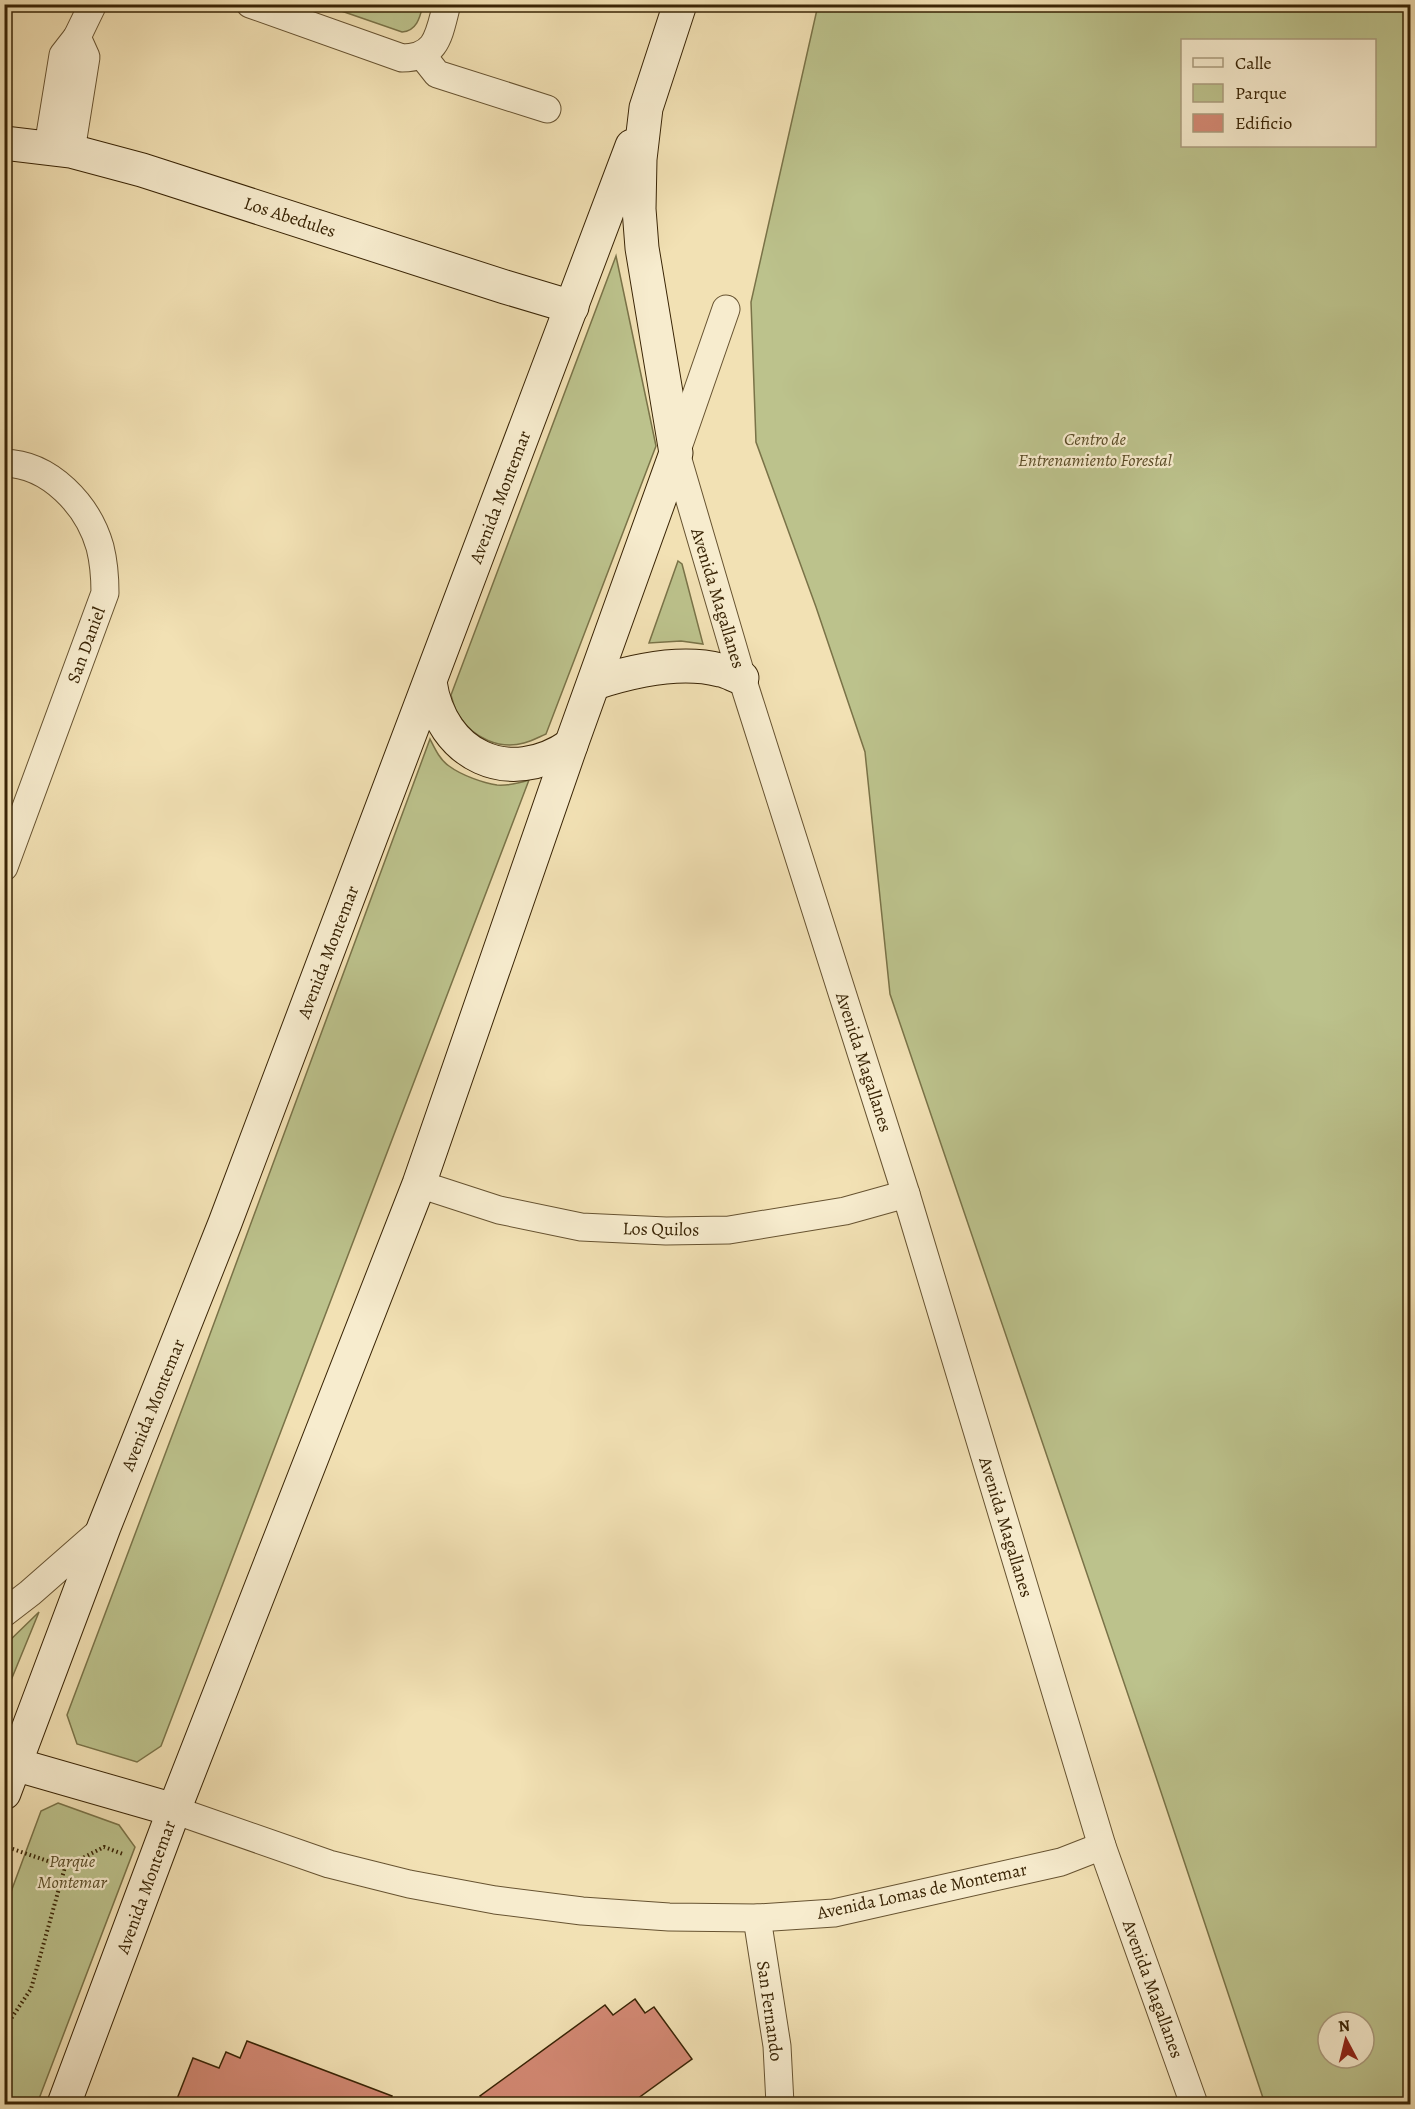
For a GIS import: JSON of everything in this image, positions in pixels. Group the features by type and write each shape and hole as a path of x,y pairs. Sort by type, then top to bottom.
{"main road":[{"name":"Avenida Magallanes","path":"676,453 642,248 639,209 640,159 646,108 680,4"},
{"name":"Avenida Montemar","path":"8,1773 225,1223 646,108"},
{"name":"Los Abedules","path":"4,143 60,149 142,170 572,307"},
{"name":"Avenida Montemar","path":"64,2104 174,1810 419,1184 676,453"},
{"path":"595,683 626,672 659,668 720,670 742,678"},
{"path":"430,682 433,701 440,718 464,747 481,757 496,762 530,764 546,759 572,745"},
{"name":"Avenida Lomas de Montemar","path":"8,1773 174,1810"}],"street":[{"path":"60,149 86,57 77,37 93,4"},
{"path":"250,4 402,58 422,55 431,48 437,39 447,4"},
{"path":"422,55 437,74 547,109"},
{"path":"676,453 726,309"},
{"name":"Avenida Magallanes","path":"676,453 742,678 906,1194 1102,1846 1194,2104"},
{"name":"San Daniel","path":"4,463 12,463 43,473 61,486 77,503 89,522 99,545 105,568 105,593 4,867"},
{"name":"Los Quilos","path":"419,1184 499,1210 581,1227 666,1231 729,1230 845,1211 906,1194"},
{"path":"4,1613 105,1527"},
{"name":"Avenida Lomas de Montemar","path":"174,1810 329,1864 409,1884 484,1898 582,1911 669,1917 757,1918 834,1913 1061,1862 1102,1846"},
{"name":"San Fernando","path":"757,1918 777,2046 780,2104"}],"path":[{"path":"4,1846 65,1867 104,1847 154,1864"},
{"path":"4,2029 31,1989 65,1867"}],"green space":[{"path":"324,5 423,5 419,19 414,26 402,32"},
{"name":"Centro de Entrenamiento Forestal","path":"818,5 1410,5 1410,2104 1265,2104 890,994 865,752 816,607 756,442 751,302"},
{"path":"616,256 656,446 546,734 515,745 497,743 480,736 465,724 454,706 451,695"},
{"path":"678,561 682,564 703,644 681,641 649,643"},
{"path":"430,739 446,764 472,778 501,785 529,780 161,1746 137,1762 77,1744 67,1715"},
{"path":"39,1612 5,1695 5,1645"},
{"name":"Parque Montemar","path":"58,1803 119,1825 135,1847 37,2104 5,2104 5,1908 41,1811"}],"building":[{"path":"635,1999 645,2013 654,2007 692,2059 630,2104 486,2104 480,2096 605,2005 613,2015"},
{"path":"247,2041 392,2096 389,2104 175,2104 193,2058 219,2068 226,2052 240,2058"}]}
